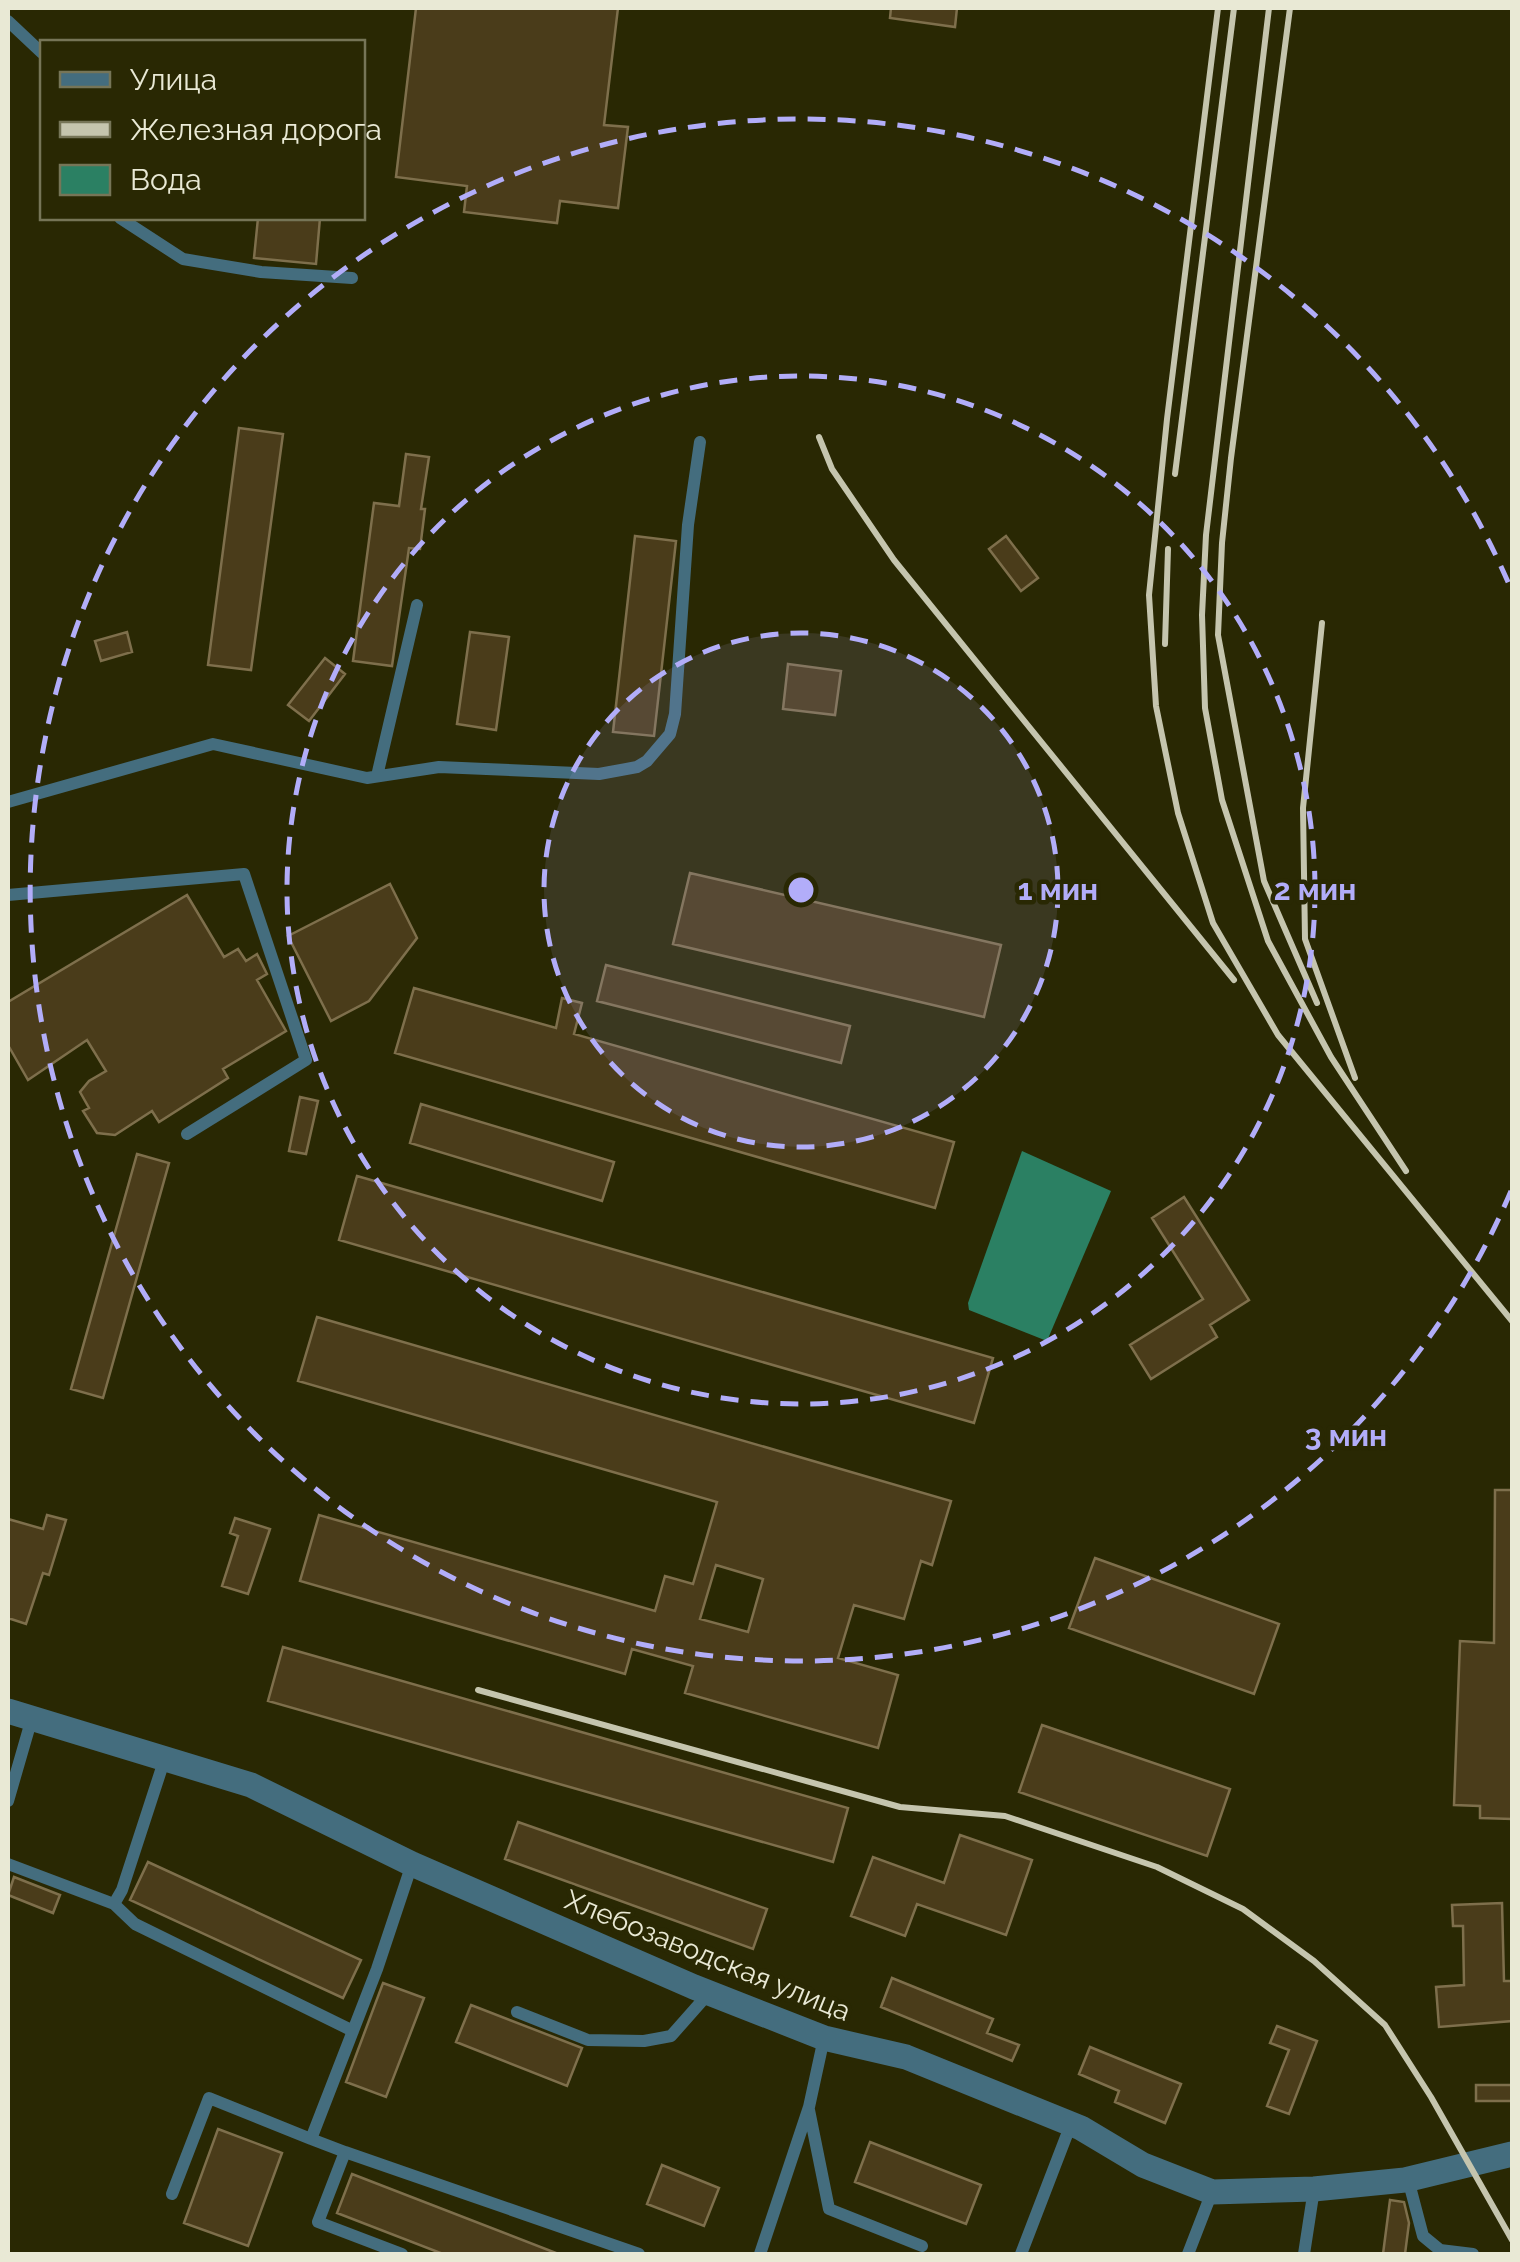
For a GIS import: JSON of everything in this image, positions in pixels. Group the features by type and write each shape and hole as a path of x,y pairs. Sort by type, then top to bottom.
{"street":[{"name":"Хлебозаводская улица","path":"20,1714 251,1784 412,1864 708,1993 824,2038 906,2057 1071,2124 1144,2165 1212,2192 1314,2190 1408,2179 1512,2154"}],"lane":[{"path":"8,22 40,52"},
{"path":"123,220 183,259 261,272 352,278"},
{"path":"8,802 213,744 367,778 439,767 599,774 637,767 670,734 675,714 688,525 700,442"},
{"path":"376,776 417,605"},
{"path":"8,894 244,874 306,1060 186,1134"},
{"path":"8,1801 20,1714"},
{"path":"114,1904 165,1758"},
{"path":"8,1864 114,1904 136,1924 353,2031"},
{"path":"311,2139 412,1864"},
{"path":"516,2012 588,2040 644,2041 671,2036 708,1993"},
{"path":"760,2254 809,2108 824,2038"},
{"path":"172,2194 209,2098 346,2152 639,2254"},
{"path":"809,2108 829,2209 922,2246"},
{"path":"1021,2254 1071,2124"},
{"path":"346,2152 318,2222 402,2254"},
{"path":"1408,2179 1426,2239 1424,2254"},
{"path":"1304,2254 1314,2190"},
{"path":"1188,2254 1212,2192"},
{"path":"1426,2239 1440,2250 1473,2254"}],"water":[{"path":"1022,1151 1111,1191 1047,1341 969,1310 968,1303"}],"building":[{"path":"416,8 618,8 604,125 628,127 618,208 560,201 557,223 464,212 467,186 396,177"},
{"path":"891,8 957,8 955,27 890,18"},
{"path":"258,220 320,220 316,264 254,258"},
{"path":"239,428 283,434 251,670 208,665"},
{"path":"406,454 429,457 420,549 409,548 392,666 353,661 374,503 399,506"},
{"path":"635,536 676,541 654,736 613,732"},
{"path":"1006,536 1038,578 1021,591 989,549"},
{"path":"127,632 132,652 101,661 95,641"},
{"path":"470,632 509,637 496,730 457,724"},
{"path":"325,658 345,674 309,721 288,705"},
{"path":"788,664 841,671 835,715 783,709"},
{"path":"690,873 1001,945 984,1017 673,944"},
{"path":"390,884 417,938 369,1001 331,1021 288,936"},
{"path":"187,895 224,957 238,949 246,961 257,954 267,974 257,980 286,1031 223,1069 228,1078 159,1122 152,1111 115,1135 97,1133 83,1111 89,1108 80,1092 106,1071 87,1040 28,1080 8,1045 8,1002"},
{"path":"606,965 850,1026 841,1063 597,1001"},
{"path":"414,988 556,1028 562,998 582,1003 574,1034 954,1142 935,1208 395,1053"},
{"path":"300,1097 318,1101 306,1154 289,1151"},
{"path":"421,1104 614,1162 602,1201 410,1143"},
{"path":"137,1154 169,1163 103,1398 71,1389"},
{"path":"357,1176 993,1358 974,1423 339,1240"},
{"path":"1184,1197 1249,1300 1210,1325 1217,1337 1151,1379 1130,1345 1203,1299 1152,1218"},
{"path":"317,1317 951,1501 932,1565 921,1561 904,1619 854,1605 838,1658 898,1675 878,1748 685,1693 693,1666 632,1649 625,1674 300,1581 319,1515 655,1611 665,1576 693,1584 717,1502 298,1381","holes":["716,1565 763,1579 748,1632 700,1619"]},
{"path":"1495,1490 1512,1490 1512,1819 1480,1818 1480,1806 1454,1805 1460,1641 1494,1643"},
{"path":"47,1515 66,1520 49,1575 43,1573 26,1624 8,1618 8,1519 43,1529"},
{"path":"235,1518 270,1529 248,1594 222,1586 238,1536 230,1533"},
{"path":"1095,1558 1279,1624 1254,1694 1069,1628"},
{"path":"283,1647 848,1808 833,1862 268,1701"},
{"path":"1042,1725 1230,1789 1207,1856 1019,1792"},
{"path":"518,1822 767,1909 753,1949 505,1859"},
{"path":"960,1835 1032,1860 1006,1935 917,1904 905,1936 851,1916 873,1857 944,1883"},
{"path":"148,1862 361,1960 343,1998 130,1900"},
{"path":"14,1877 60,1895 53,1913 8,1895"},
{"path":"1502,1903 1504,1981 1512,1981 1512,2021 1439,2027 1436,1987 1464,1985 1463,1926 1453,1926 1452,1905"},
{"path":"892,1978 993,2019 987,2033 1019,2045 1012,2061 881,2007"},
{"path":"383,1983 424,1998 386,2097 346,2082"},
{"path":"471,2005 582,2048 567,2086 456,2042"},
{"path":"1277,2026 1317,2041 1289,2114 1267,2106 1289,2050 1270,2043"},
{"path":"1090,2047 1181,2084 1165,2123 1115,2102 1119,2091 1079,2074"},
{"path":"1476,2085 1512,2085 1512,2101 1476,2101"},
{"path":"218,2129 282,2153 248,2246 184,2223"},
{"path":"870,2142 981,2185 966,2224 855,2182"},
{"path":"662,2165 719,2188 704,2226 647,2204"},
{"path":"352,2174 556,2253 443,2254 337,2213"},
{"path":"1390,2200 1404,2202 1409,2223 1405,2254 1383,2254"}],"railway":[{"path":"1218,8 1149,595 1156,706 1178,813 1213,923 1278,1035 1512,1321"},
{"path":"1175,474 1234,8"},
{"path":"1269,8 1206,535 1202,615 1205,708 1222,800 1268,941 1331,1057 1406,1171"},
{"path":"1290,8 1231,458 1218,635 1264,881 1317,1003"},
{"path":"819,437 832,469 894,560 1234,980"},
{"path":"1165,644 1168,549"},
{"path":"1322,623 1303,808 1305,939 1355,1078"},
{"path":"478,1690 900,1807 1005,1816 1157,1867 1243,1909 1314,1961 1385,2025 1512,2240"}]}
